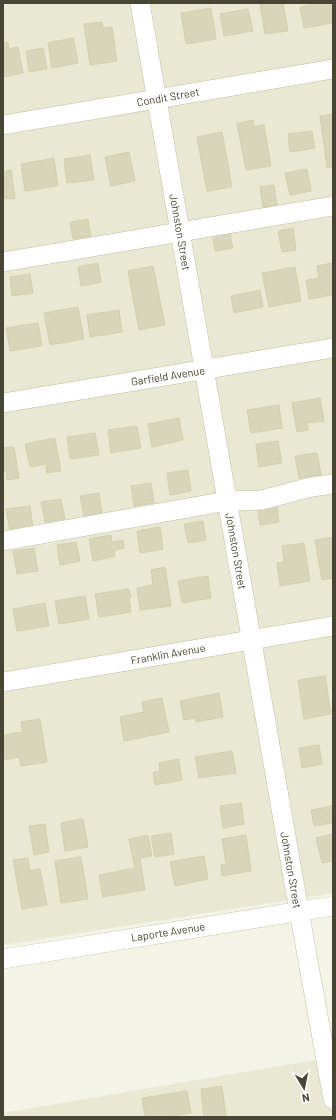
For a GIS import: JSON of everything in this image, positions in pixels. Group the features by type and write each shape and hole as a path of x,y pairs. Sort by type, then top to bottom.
{"street":[{"name":"Johnston Street","path":"140,3 298,911 333,1099"},
{"name":"Condit Street","path":"3,124 333,69"},
{"path":"3,262 333,206"},
{"name":"Garfield Avenue","path":"3,404 333,348"},
{"path":"3,541 227,501 262,500 310,487 333,484"},
{"name":"Franklin Avenue","path":"3,682 333,626"},
{"name":"Laporte Avenue","path":"3,959 333,906"}],"shaded area":[{"path":"3,3 333,3 333,893 3,945"},
{"path":"333,1057 333,1117 3,1117 3,1113"}],"building":[{"path":"283,3 288,31 265,34 260,4"},
{"path":"308,3 333,3 333,23 304,28 300,7 309,5"},
{"path":"211,8 216,39 186,44 181,13"},
{"path":"248,9 253,31 224,36 220,14"},
{"path":"102,22 103,28 112,27 117,61 90,65 84,24"},
{"path":"73,38 78,63 52,68 48,43"},
{"path":"8,42 9,49 18,47 23,73 3,77 3,43"},
{"path":"43,48 47,69 29,72 26,51"},
{"path":"333,114 333,167 327,168 320,116"},
{"path":"253,120 254,127 264,125 271,166 246,170 237,124"},
{"path":"312,131 315,148 290,152 288,134"},
{"path":"222,132 232,187 207,191 197,137"},
{"path":"129,152 135,181 111,186 105,157"},
{"path":"90,155 94,180 67,183 64,159"},
{"path":"54,158 58,186 25,191 21,164"},
{"path":"307,169 311,191 290,195 285,173"},
{"path":"11,170 15,198 3,199 3,172"},
{"path":"274,185 277,205 263,207 260,187"},
{"path":"88,219 91,236 73,239 70,222"},
{"path":"293,228 296,250 282,252 278,231"},
{"path":"230,233 233,248 215,251 213,236"},
{"path":"98,263 101,282 81,286 78,267"},
{"path":"332,263 333,295 309,299 306,280 319,278 317,266"},
{"path":"153,266 165,325 139,330 128,271"},
{"path":"295,267 301,301 269,307 262,273"},
{"path":"30,274 33,293 12,296 10,277"},
{"path":"260,290 263,307 234,313 231,296"},
{"path":"78,307 84,339 50,345 44,313"},
{"path":"119,310 122,332 90,337 87,315"},
{"path":"38,323 42,346 10,351 6,328"},
{"path":"320,398 324,421 307,423 308,430 297,432 292,403"},
{"path":"279,405 282,428 251,433 247,410"},
{"path":"179,418 183,440 152,447 148,424"},
{"path":"137,426 141,448 111,453 108,430"},
{"path":"95,433 99,455 70,459 67,437"},
{"path":"55,438 61,471 47,473 46,464 30,467 25,444"},
{"path":"278,441 282,463 259,467 256,444"},
{"path":"14,447 19,478 7,480 6,471 3,472 3,448"},
{"path":"317,453 321,475 299,478 295,456"},
{"path":"188,470 191,491 170,495 167,473"},
{"path":"151,483 154,503 134,506 131,486"},
{"path":"99,493 102,514 84,517 80,496"},
{"path":"61,499 65,519 45,522 41,502"},
{"path":"30,506 33,527 10,531 6,509"},
{"path":"277,506 279,522 260,525 258,509"},
{"path":"203,521 206,540 188,543 184,524"},
{"path":"160,527 163,549 140,553 137,531"},
{"path":"111,535 112,542 123,540 124,548 114,550 115,556 93,561 89,539"},
{"path":"333,537 333,578 322,580 315,540"},
{"path":"76,542 80,561 60,565 57,545"},
{"path":"304,543 310,581 280,586 277,563 284,562 282,546"},
{"path":"34,548 38,571 17,574 13,551"},
{"path":"165,567 171,606 140,610 137,588 153,585 151,570"},
{"path":"208,576 211,598 182,603 178,581"},
{"path":"129,589 131,597 129,598 131,612 99,617 95,594"},
{"path":"85,596 89,619 59,624 55,601"},
{"path":"45,603 49,626 17,631 13,609"},
{"path":"325,676 331,714 304,719 298,680"},
{"path":"219,693 223,717 196,722 195,718 184,720 180,701"},
{"path":"162,698 169,732 124,741 120,717 144,712 142,702"},
{"path":"40,719 47,762 21,766 19,757 3,760 3,735 23,732 21,722"},
{"path":"319,745 322,764 302,768 299,748"},
{"path":"232,751 236,773 199,778 195,757"},
{"path":"179,759 182,780 155,785 153,772 160,771 159,763"},
{"path":"241,803 244,824 223,828 220,806"},
{"path":"332,806 333,823 314,826 311,810"},
{"path":"83,819 88,847 65,851 61,823"},
{"path":"45,824 49,852 34,855 29,826"},
{"path":"171,833 174,854 155,857 151,836"},
{"path":"333,834 333,861 322,863 316,838"},
{"path":"148,835 152,856 140,858 145,890 103,897 99,875 135,868 129,839"},
{"path":"246,835 251,871 222,876 221,865 226,864 222,839"},
{"path":"204,856 208,879 175,886 170,862"},
{"path":"81,857 88,899 61,903 55,861"},
{"path":"28,858 30,871 40,869 47,905 22,909 13,860"},
{"path":"222,1086 226,1117 204,1117 201,1089"},
{"path":"187,1091 191,1113 166,1117 145,1117 142,1098"}]}
